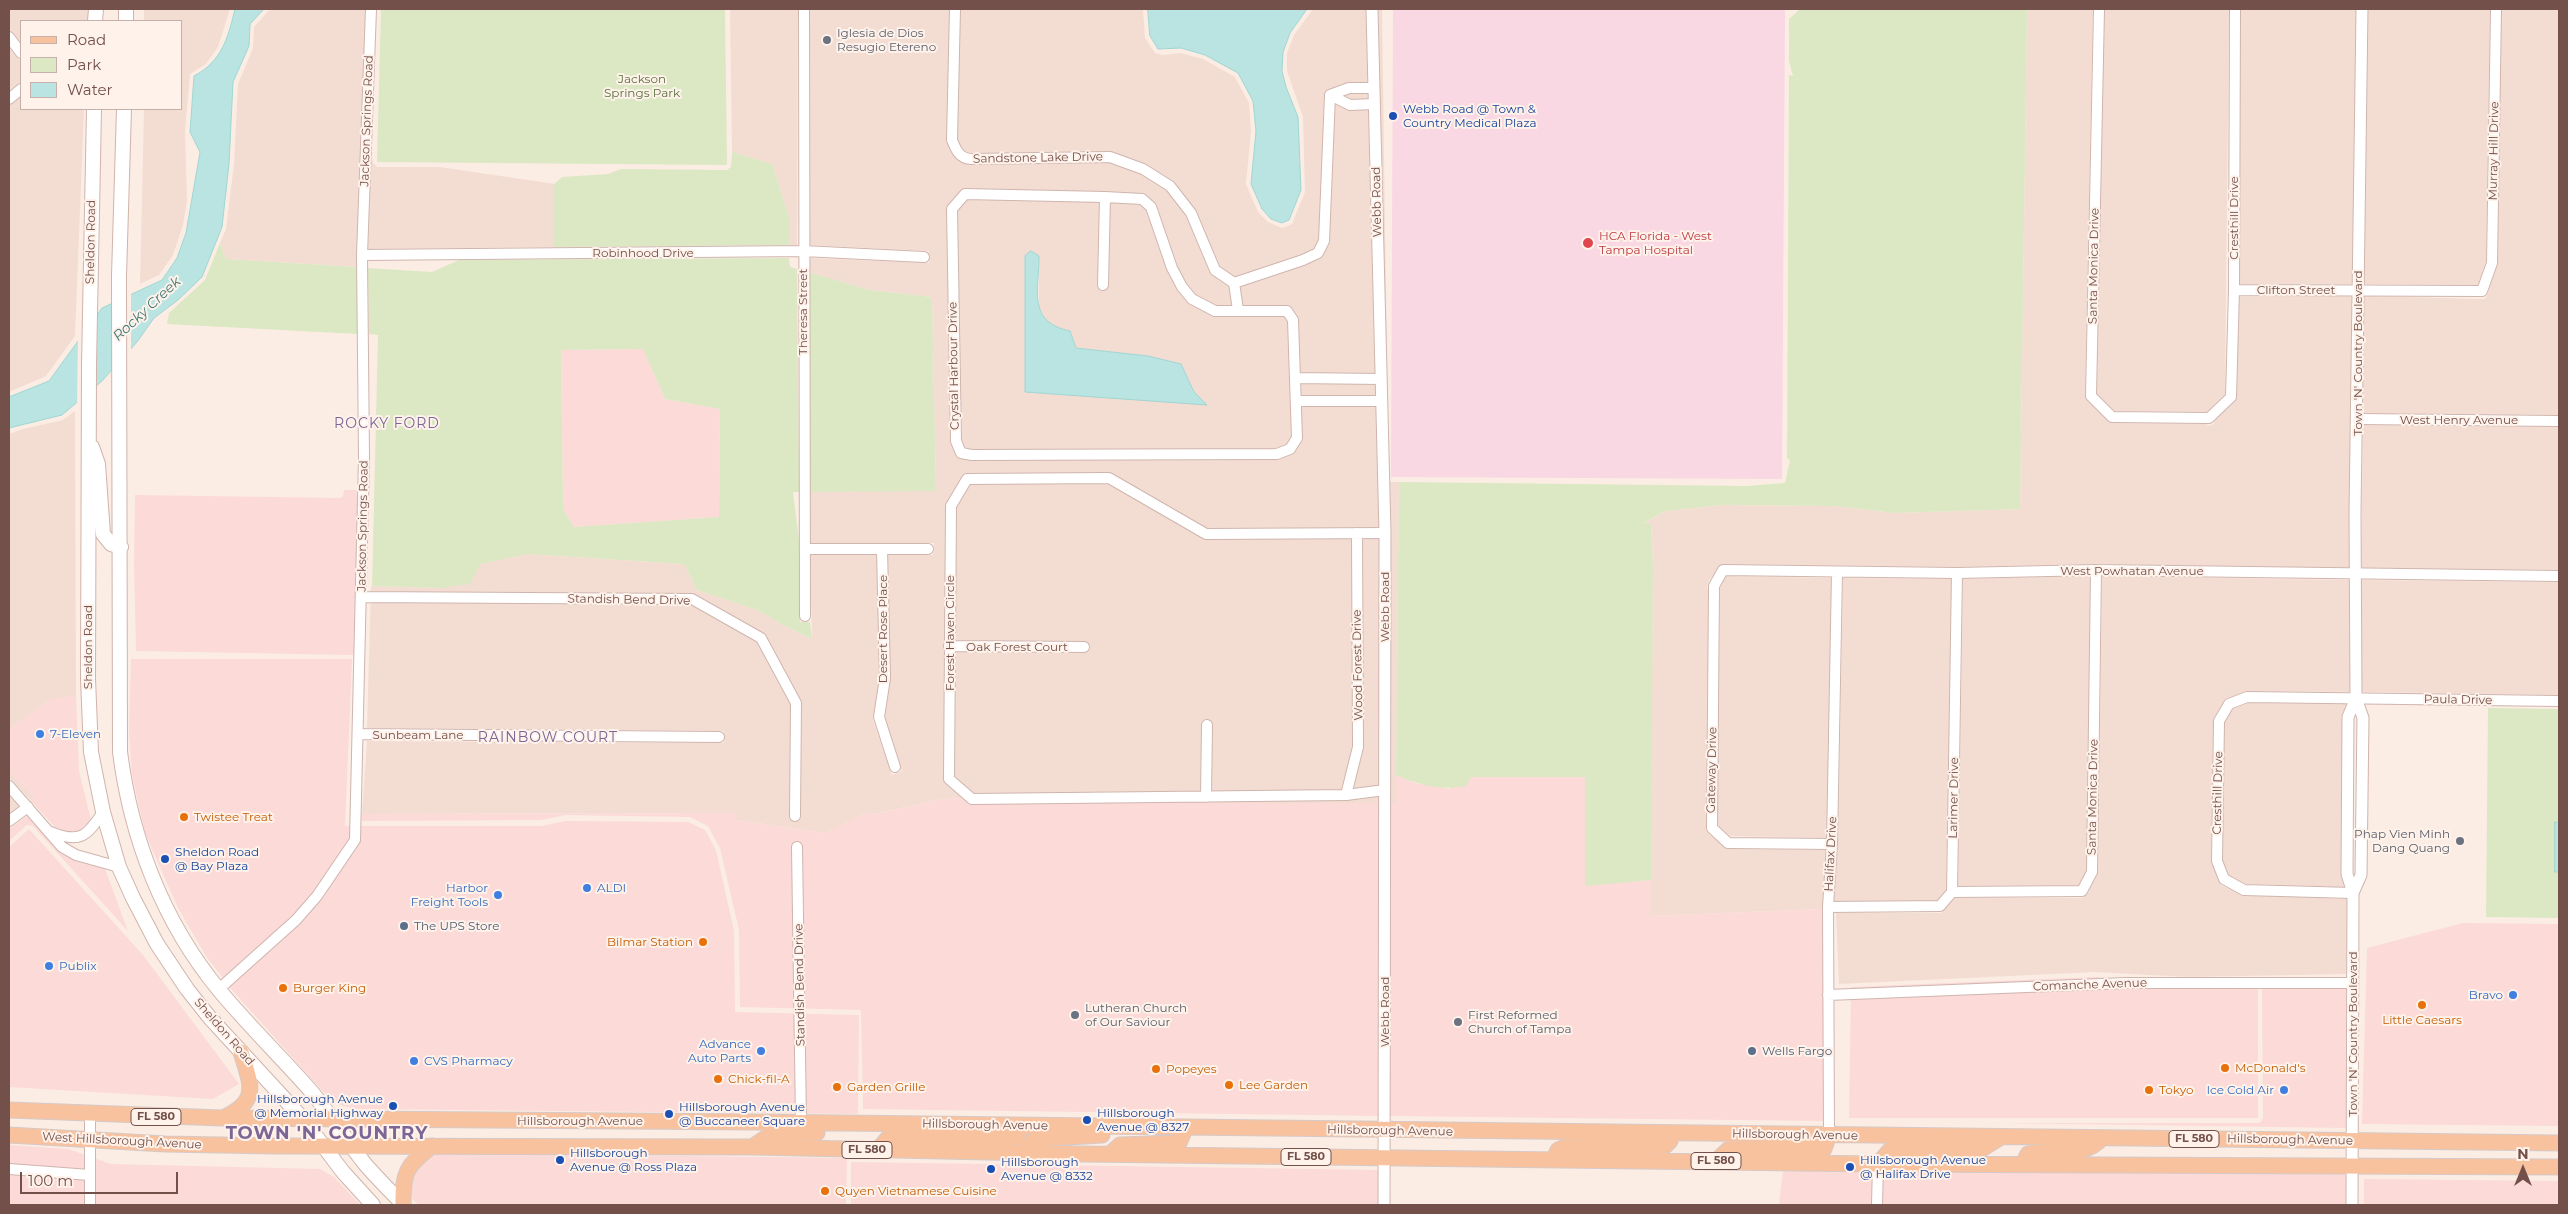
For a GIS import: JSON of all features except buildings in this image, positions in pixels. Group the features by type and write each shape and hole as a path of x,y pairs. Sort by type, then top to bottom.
{"main road":[{"name":"Sheldon Road","path":"94,110 89,421 89,729 91,752 103,812 119,867 133,898 157,944 187,989 241,1052 303,1119 343,1172 373,1205"},
{"name":"Sheldon Road","path":"124,110 119,276 120,752 131,816 142,853 177,928 219,989 312,1092 352,1147 403,1205"},
{"path":"89,439 98,464 103,534 111,544 121,547"},
{"path":"222,1118 239,1110 250,1097 249,1081 241,1052"},
{"name":"West Hillsborough Avenue","path":"9,1110 222,1118"},
{"name":"Hillsborough Avenue","path":"222,1118 801,1122 1185,1129 2559,1143"},
{"path":"650,1121 651,1148"},
{"path":"752,1148 773,1133 845,1134 864,1124"},
{"path":"878,1150 888,1138 1010,1139 1017,1136 1023,1126"},
{"path":"1022,1152 1035,1139 1097,1136 1125,1128"},
{"path":"1110,1154 1120,1145 1180,1143 1185,1129"},
{"path":"1554,1159 1558,1150 1565,1147 1665,1146 1670,1141 1672,1134"},
{"name":"West Hillsborough Avenue","path":"9,1135 165,1144 326,1147"},
{"path":"1716,1160 1729,1149 1824,1149 1829,1135"},
{"path":"1878,1164 1890,1150 1980,1150 2001,1137"},
{"path":"2023,1164 2028,1154 2084,1150 2095,1147 2102,1138"},
{"path":"403,1205 403,1183 406,1170 432,1146"},
{"name":"Hillsborough Avenue","path":"326,1147 752,1148 1110,1154 1716,1160 1878,1164 2558,1166"}],"street":[{"name":"Jackson Springs Road","path":"219,989 296,920 317,896 355,840 364,457 362,255 371,9"},
{"name":"Theresa Street","path":"804,9 803,251 806,616"},
{"name":"Sandstone Lake Drive","path":"955,9 952,140 958,153 964,159 1110,158 1143,169 1170,186 1191,213 1215,270 1234,283"},
{"name":"Webb Road","path":"1372,9 1385,533 1384,1205"},
{"name":"Santa Monica Drive","path":"2099,9 2091,396 2112,417 2209,418"},
{"name":"Cresthill Drive","path":"2209,418 2231,397 2234,290 2235,9"},
{"name":"Town 'N' Country Boulevard","path":"2352,1205 2353,893 2360,875 2363,718 2356,698 2358,290 2362,9"},
{"name":"Murray Hill Drive","path":"2482,291 2492,263 2496,9"},
{"path":"9,37 20,52"},
{"path":"1330,95 1349,88 1374,88"},
{"path":"9,98 20,90"},
{"path":"1238,310 1234,283 1303,260 1318,253 1324,241 1330,95"},
{"path":"1330,95 1350,105 1374,104"},
{"name":"Crystal Harbour Drive","path":"965,194 1105,197 1142,199 1151,207 1182,287 1192,299 1215,310 1287,311 1293,320 1297,438 1290,449 1277,454 972,455 961,453 956,441 952,209 965,194"},
{"path":"1103,285 1105,197"},
{"name":"Robinhood Drive","path":"362,255 803,251 924,257"},
{"name":"Clifton Street","path":"2234,290 2482,291"},
{"path":"1295,378 1382,379"},
{"path":"1296,401 1382,402"},
{"name":"West Henry Avenue","path":"2358,419 2559,421"},
{"name":"Forest Haven Circle","path":"1385,533 1206,534 1109,478 967,480 951,506 949,646 949,779 972,799 1346,795 1385,790"},
{"name":"Wood Forest Drive","path":"1346,795 1358,747 1356,533"},
{"path":"805,549 928,549"},
{"name":"Desert Rose Place","path":"882,549 885,678 878,718 895,767"},
{"name":"West Powhatan Avenue","path":"1714,586 1723,570 1958,573 2096,570 2559,576"},
{"name":"Santa Monica Drive","path":"1952,892 2082,892 2092,872 2096,570"},
{"name":"Halifax Drive","path":"1829,1135 1828,907 1832,844 1837,572"},
{"name":"Larimer Drive","path":"1952,892 1958,573"},
{"name":"Gateway Drive","path":"1714,586 1712,828 1728,843 1832,844"},
{"name":"Standish Bend Drive","path":"361,597 692,599 761,638 796,703 795,816"},
{"name":"Oak Forest Court","path":"949,646 1084,647"},
{"name":"Cresthill Drive","path":"2353,893 2244,890 2224,879 2217,861 2219,721 2229,704 2248,697 2356,698"},
{"name":"Paula Drive","path":"2356,698 2559,701"},
{"path":"1206,797 1207,725"},
{"name":"Sunbeam Lane","path":"358,734 719,737"},
{"path":"9,786 50,831 62,848 76,855 119,867"},
{"path":"9,821 28,807"},
{"path":"50,831 67,838 81,837 92,828 103,812"},
{"name":"Standish Bend Drive","path":"797,848 801,1122"},
{"path":"1828,907 1940,906 1952,892"},
{"name":"Comanche Avenue","path":"1828,995 2126,983 2352,983"},
{"path":"90,1113 90,1205"},
{"path":"1878,1164 1878,1205"},
{"path":"9,1169 90,1175"}],"shaded area":[{"path":"9,9 88,9 88,20 20,20 20,43 9,28"},
{"path":"144,9 230,9 218,47 206,64 190,74 185,131 187,201 183,225 173,255 159,275 140,284 144,110 182,110 182,20 144,20"},
{"path":"270,9 366,9 357,267 226,259 220,243 226,229 234,164 238,84 253,48 254,27"},
{"path":"730,9 798,9 797,245 789,245 789,217 772,164 732,152"},
{"path":"809,9 1143,9 1145,38 1155,53 1163,55 1181,53 1203,59 1235,77 1249,103 1251,131 1246,184 1258,212 1268,222 1282,228 1292,224 1305,192 1303,117 1287,71 1287,53 1294,35 1313,9 1367,9 1380,527 1351,527 1351,539 1380,539 1380,803 1163,803 1143,793 1125,791 941,799 870,815 870,811 826,833 737,820 736,813 362,814 367,741 724,743 724,731 367,728 371,586 440,588 479,564 528,554 684,564 697,590 760,611 812,639 810,555 877,555 880,677 873,720 892,775 902,771 884,717 890,678 887,555 933,555 934,543 810,543 810,492 936,490 932,297 869,290 808,272 808,258 929,263 929,251 808,245","holes":["1039,256 1039,312 1046,321 1059,329 1070,332 1076,348 1148,356 1181,364 1194,392 1206,404 1025,392"]},
{"path":"1378,9 1382,9 1387,365"},
{"name":"HCA Florida - West Tampa Hospital","path":"1393,9 1785,9 1782,479 1391,477"},
{"path":"2027,9 2093,9 2085,396 2087,400 2112,423 2207,424 2208,426 2214,424 2214,421 2236,397 2239,297 2353,296 2350,568 2091,564 1957,567 1723,564 1709,580 1707,588 1709,590 1706,828 1708,833 1728,849 1827,850 1823,909 1650,916 1653,565 1651,524 1643,524 1665,511 1722,505 1837,506 1894,513 2020,509"},
{"path":"2104,9 2229,9 2225,394 2207,412 2114,411 2096,393"},
{"path":"2240,9 2357,9 2353,284 2239,284"},
{"path":"2368,9 2490,9 2486,262 2478,285 2364,284"},
{"path":"2501,9 2559,9 2559,415 2363,413 2363,296 2485,299 2487,296 2497,263"},
{"path":"9,46 20,61 20,83 9,91"},
{"path":"20,97 20,110 84,110 75,336 46,376 9,392 9,106"},
{"path":"371,153 373,163 377,167 440,167 555,184 553,247 368,249"},
{"path":"643,349 665,399 720,409 719,517 574,527 563,509 561,350"},
{"path":"75,411 76,696 50,700 9,729 9,434 63,420"},
{"path":"2363,425 2559,427 2559,570 2361,568"},
{"path":"1390,482 1399,482 1396,803 1391,803"},
{"path":"344,490 359,490 355,655 136,651 135,495 340,498 343,496"},
{"path":"1726,576 1832,578 1827,838 1730,836 1717,825 1720,588"},
{"path":"2091,576 2087,871 2079,885 1958,886 1963,579"},
{"path":"2102,576 2350,580 2350,692 2246,691 2225,700 2214,717 2211,861 2221,885 2242,895 2348,899 2347,974 2188,977 2095,972 1839,984 1836,913 1941,913 1954,898 2082,898 2087,895 2098,872"},
{"path":"1843,578 1952,579 1946,890 1938,901 1834,901 1838,844"},
{"path":"2361,580 2559,582 2559,695 2361,692"},
{"path":"131,659 352,659 345,826 541,826 566,821 688,822 705,830 716,850 734,931 735,1012 859,1015 858,1114 356,1109 340,1105 326,1095 232,990 206,956 178,908 145,833 132,775 129,731"},
{"path":"76,696 79,771 91,820 79,831 67,832 54,826 32,802 35,797 9,772 9,729 50,699"},
{"path":"2248,703 2347,704 2343,715 2345,887 2246,884 2228,875 2222,860 2224,723 2233,709"},
{"path":"9,772 35,797 32,802 9,777"},
{"path":"1396,775 1418,784 1428,784 1449,789 1471,777 1585,777 1585,885 1651,880 1650,916 1823,909 1823,1121 1390,1116 1391,803 1396,803"},
{"path":"1125,791 1143,793 1163,803 1380,803 1380,1116 863,1109 861,1010 740,1007 739,930 720,848 708,826 690,817 566,815 541,820 362,821 362,814 737,813 737,820 826,833 870,811 871,815 941,799"},
{"path":"9,794 20,806 9,814"},
{"path":"28,815 60,853 75,861 105,869 128,931 33,826 27,825 9,841 9,829"},
{"path":"29,829 143,955 239,1084 213,1099 9,1087 9,847"},
{"path":"2463,923 2559,924 2559,1126 2362,1124 2367,948"},
{"path":"2095,977 2258,986 2258,1118 1849,1118 1851,987"},
{"path":"2262,989 2347,989 2347,1128 1993,1123 2260,1123 2263,1118"},
{"path":"9,1145 68,1149 111,1164 320,1169 334,1177 360,1205 9,1205"},
{"path":"437,1153 847,1158 846,1205 419,1205 411,1198 407,1184 408,1176 429,1155"},
{"path":"851,1162 1379,1170 1379,1205 851,1205"},
{"path":"1783,1170 1873,1170 1872,1205 1779,1205"},
{"path":"1883,1170 2347,1174 2347,1205 1883,1205"},
{"path":"2364,1179 2559,1181 2559,1205 2364,1205"}],"green space":[{"name":"Jackson Springs Park","path":"381,9 725,9 727,165 377,162"},
{"path":"1800,9 2027,9 2020,509 1894,513 1837,506 1722,505 1665,511 1644,523 1651,524 1653,565 1651,880 1585,886 1585,777 1471,777 1466,786 1448,788 1413,782 1396,775 1399,482 1747,486 1785,483 1790,460 1787,458 1789,75 1793,76 1789,61 1789,19"},
{"path":"732,152 772,164 789,217 789,245 553,247 553,185 562,177 608,174 621,169 727,170 731,167"},
{"path":"220,243 226,259 357,267 358,334 167,324 169,313 205,280"},
{"path":"789,258 790,267 797,269 799,492 793,492 799,540 800,622 810,622 812,639 760,611 697,590 684,564 528,554 480,564 470,584 440,588 372,586 378,335 369,334 368,268 432,272 459,260","holes":["643,349 665,399 720,409 719,517 574,527 563,509 561,350"]},
{"path":"808,272 869,290 932,297 936,491 810,492"},
{"path":"2488,708 2559,709 2559,918 2486,917"}],"water":[{"name":"Rocky Creek","path":"235,9 264,9 250,24 249,46 233,82 229,164 222,227 202,277 178,300 154,318 137,342 102,381 62,415 9,428 9,397 49,381 102,308 162,280 177,258 186,233 200,152 190,132 194,76 211,63 222,48 230,30"},
{"path":"1148,9 1307,9 1290,33 1283,52 1282,71 1298,117 1301,190 1289,220 1282,223 1271,219 1262,209 1251,184 1256,131 1253,101 1238,73 1205,55 1181,48 1158,49 1150,36"},
{"path":"1031,251 1039,256 1037,293 1041,313 1056,327 1070,331 1076,348 1148,356 1181,364 1194,392 1207,405 1025,392 1025,256"},
{"path":"2555,822 2559,822 2559,872 2555,872"}],"pier":[{"path":"131,291 131,352 112,373 113,300"},
{"path":"97,310 96,389 77,405 78,336"}],"place":[{"name":"Iglesia de Dios Resugio Etereno","path":"827,40"},
{"name":"Webb Road @ Town & Country Medical Plaza","path":"1393,116"},
{"name":"HCA Florida - West Tampa Hospital","path":"1588,243"},
{"name":"7-Eleven","path":"40,734"},
{"name":"Twistee Treat","path":"184,817"},
{"name":"Phap Vien Minh Dang Quang","path":"2460,841"},
{"name":"Sheldon Road @ Bay Plaza","path":"165,859"},
{"name":"ALDI","path":"587,888"},
{"name":"Harbor Freight Tools","path":"498,895"},
{"name":"The UPS Store","path":"404,926"},
{"name":"Bilmar Station","path":"703,942"},
{"name":"Publix","path":"49,966"},
{"name":"Burger King","path":"283,988"},
{"name":"Bravo","path":"2513,995"},
{"name":"Little Caesars","path":"2422,1005"},
{"name":"Lutheran Church of Our Saviour","path":"1075,1015"},
{"name":"First Reformed Church of Tampa","path":"1458,1022"},
{"name":"Advance Auto Parts","path":"761,1051"},
{"name":"Wells Fargo","path":"1752,1051"},
{"name":"CVS Pharmacy","path":"414,1061"},
{"name":"McDonald's","path":"2225,1068"},
{"name":"Popeyes","path":"1156,1069"},
{"name":"Chick-fil-A","path":"718,1079"},
{"name":"Lee Garden","path":"1229,1085"},
{"name":"Garden Grille","path":"837,1087"},
{"name":"Tokyo","path":"2149,1090"},
{"name":"Ice Cold Air","path":"2284,1090"},
{"name":"Hillsborough Avenue @ Memorial Highway","path":"393,1106"},
{"name":"Hillsborough Avenue @ Buccaneer Square","path":"669,1114"},
{"name":"Hillsborough Avenue @ 8327","path":"1087,1120"},
{"name":"Hillsborough Avenue @ Ross Plaza","path":"560,1160"},
{"name":"Hillsborough Avenue @ Halifax Drive","path":"1850,1167"},
{"name":"Hillsborough Avenue @ 8332","path":"991,1169"},
{"name":"Quyen Vietnamese Cuisine","path":"825,1191"}],"district":[{"name":"ROCKY FORD","path":"387,424"},
{"name":"RAINBOW COURT","path":"548,738"},
{"name":"TOWN 'N' COUNTRY","path":"327,1134"}]}
